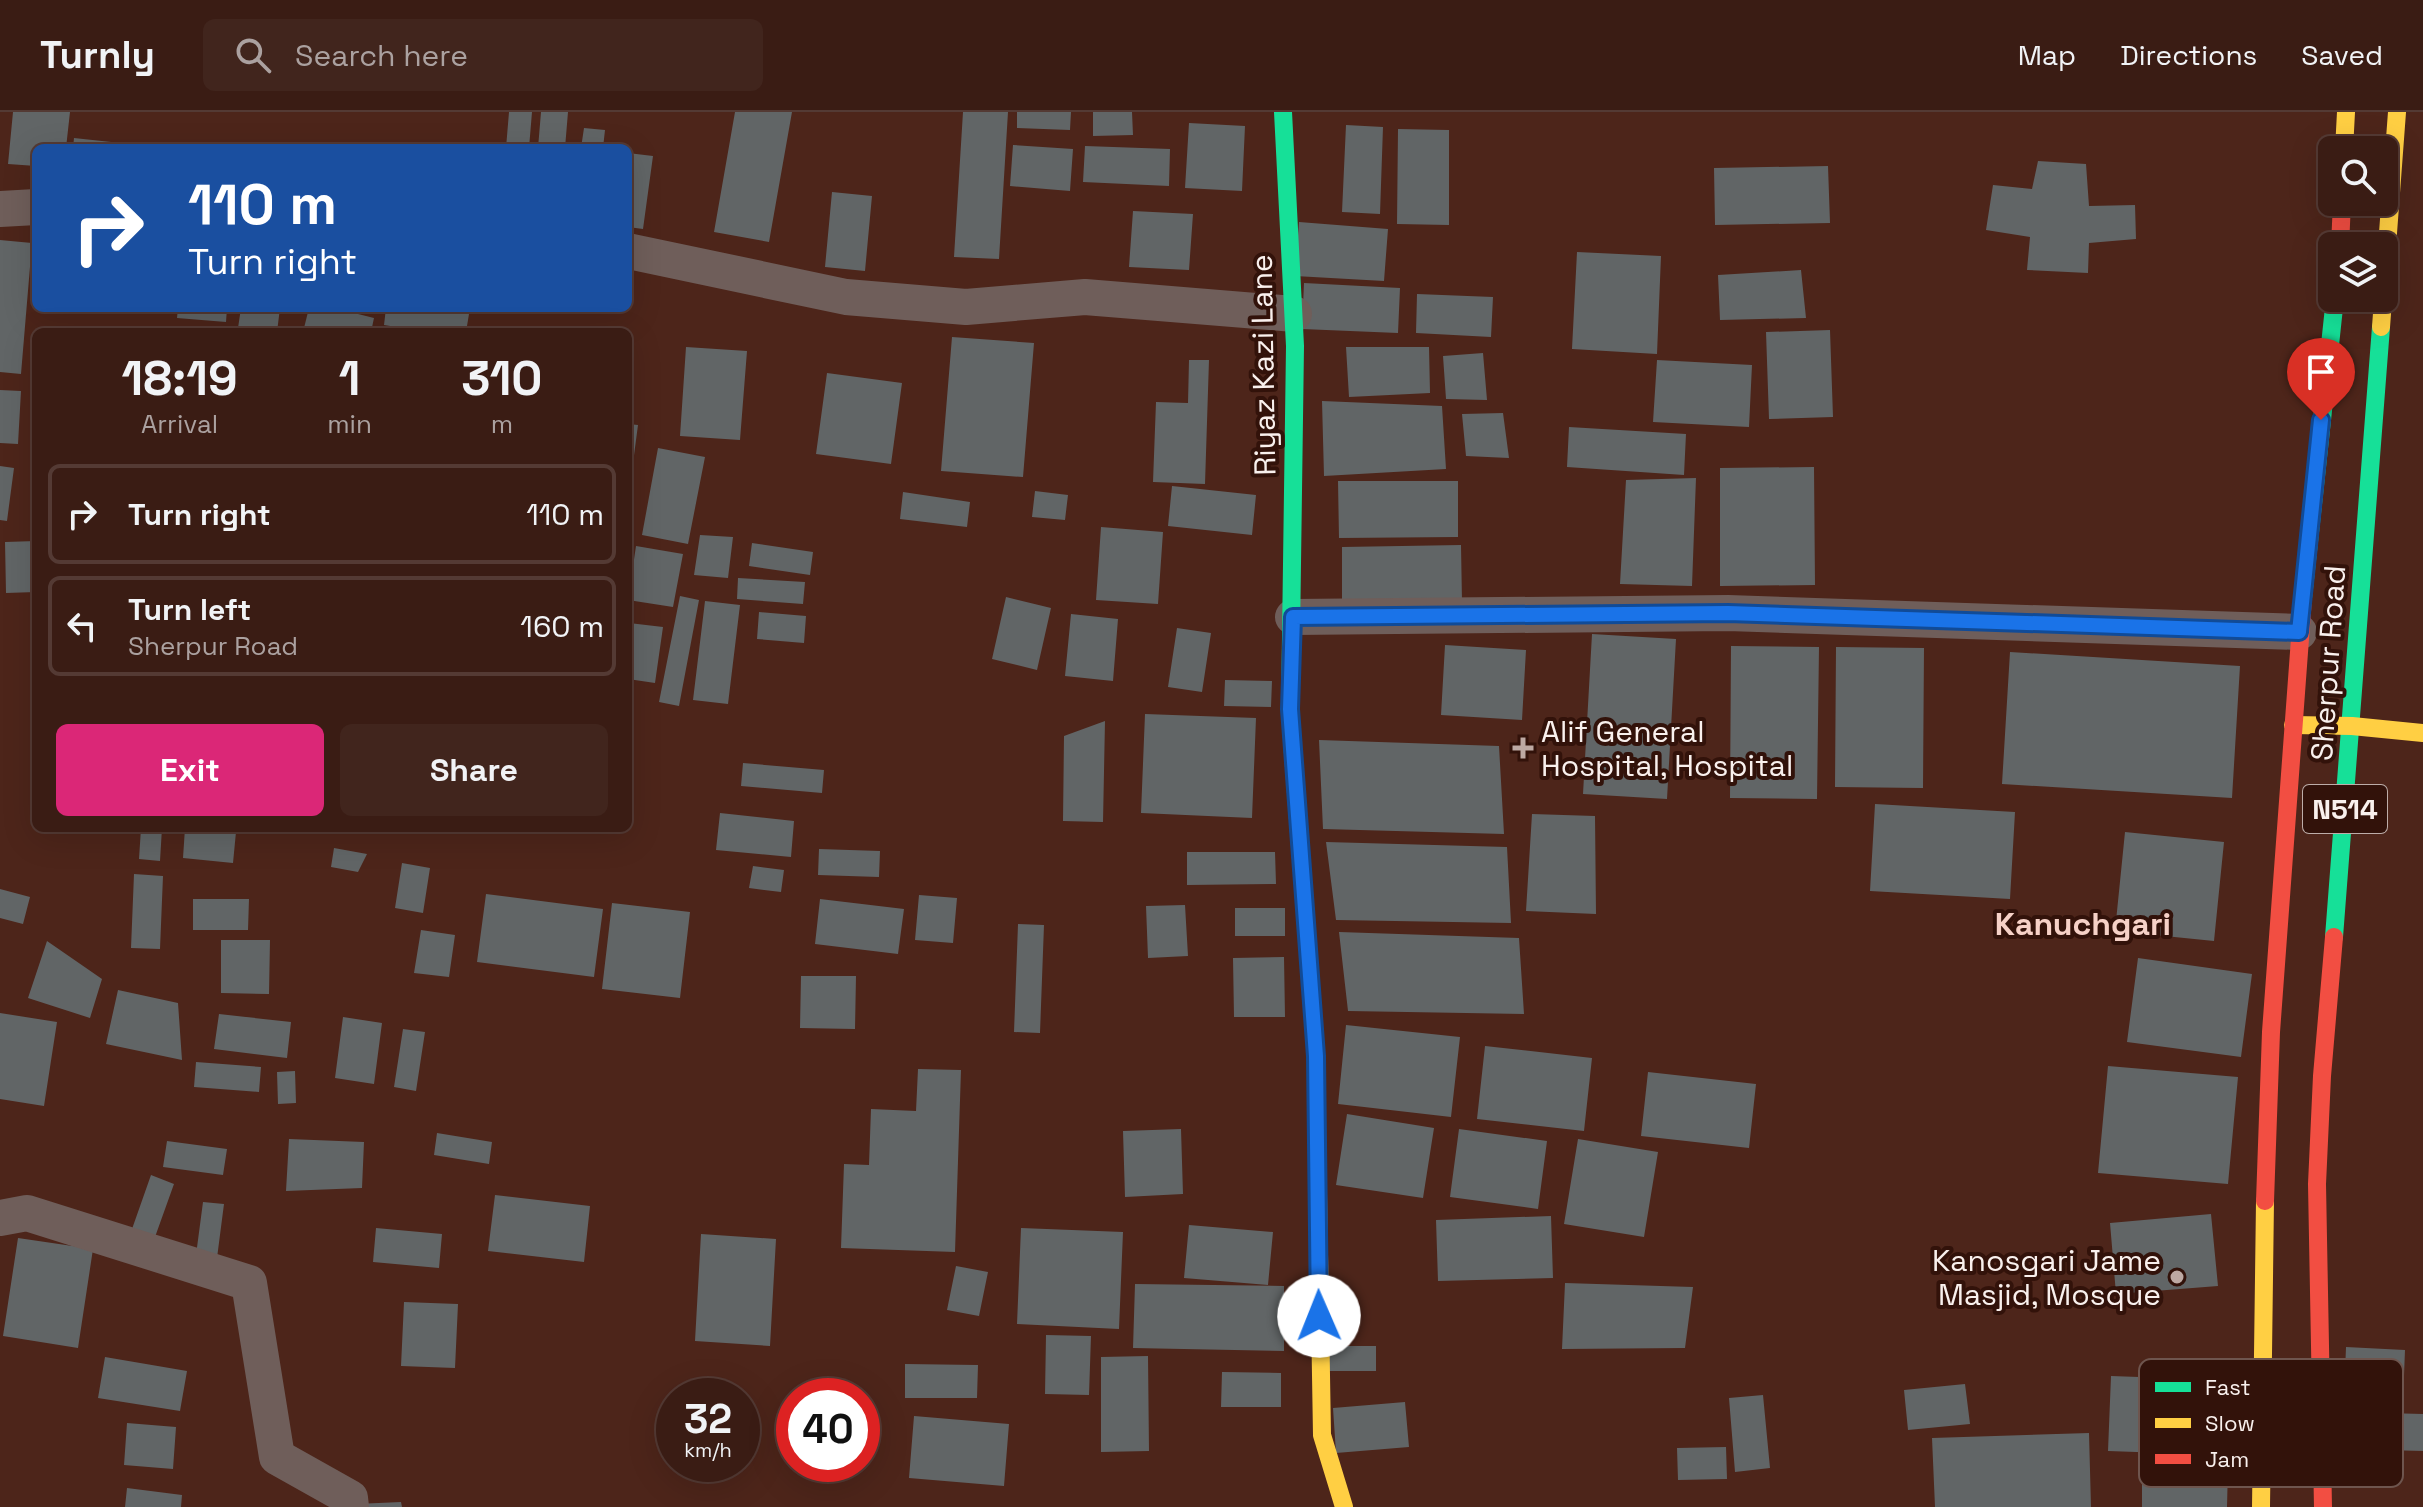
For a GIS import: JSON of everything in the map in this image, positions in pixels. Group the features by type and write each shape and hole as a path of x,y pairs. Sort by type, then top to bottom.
{"main road":[{"name":"Riyaz Kazi Lane","path":"1283,112 1294,314 1290,709 1316,1056 1322,1435 1344,1507"},
{"path":"2345,136 2346,112"},
{"name":"Sherpur Road","path":"2320,1359 2317,1184 2322,1076 2352,726 2397,112"},
{"name":"Sherpur Road","path":"2263,1359 2265,1173 2271,1032 2299,632 2333,312"},
{"path":"2293,725 2352,726 2423,733"},
{"name":"Sherpur Road","path":"2261,1487 2261,1507"},
{"name":"Sherpur Road","path":"2323,1487 2323,1507"}],"street":[{"path":"0,209 32,207"},
{"path":"632,252 846,297 966,307 1085,297 1294,314"},
{"path":"1293,617 1728,613 2299,632"},
{"path":"0,1218 27,1213 249,1283 277,1457 350,1498 351,1507"}],"building":[{"path":"13,112 70,112 66,144 32,144 32,166 8,164"},
{"path":"509,112 532,112 529,144 506,144"},
{"path":"541,112 568,112 565,144 538,144"},
{"path":"735,112 792,112 769,242 714,232"},
{"path":"963,112 1008,112 999,259 954,257"},
{"path":"1017,112 1071,112 1070,130 1017,128"},
{"path":"1093,112 1132,112 1133,135 1093,136"},
{"path":"1189,123 1245,126 1242,191 1185,188"},
{"path":"1346,125 1383,127 1380,214 1342,212"},
{"path":"584,128 605,130 603,144 582,144"},
{"path":"1398,129 1449,130 1449,225 1397,224"},
{"path":"74,138 130,144 73,144"},
{"path":"1013,145 1073,149 1070,191 1010,186"},
{"path":"1085,146 1170,149 1169,186 1083,182"},
{"path":"632,153 653,156 643,229 632,228"},
{"path":"2038,161 2086,164 2089,206 2135,205 2136,239 2089,243 2088,273 2027,270 2030,237 1986,230 1993,185 2032,189"},
{"path":"1828,166 1830,223 1715,225 1714,168"},
{"path":"832,192 872,196 865,271 825,267"},
{"path":"1133,211 1193,214 1189,270 1129,267"},
{"path":"1299,222 1388,229 1384,281 1295,276"},
{"path":"0,240 32,243 21,374 0,372"},
{"path":"1577,252 1661,256 1657,354 1572,349"},
{"path":"1801,270 1806,318 1720,320 1718,275"},
{"path":"1304,283 1400,288 1398,333 1302,329"},
{"path":"1417,294 1493,297 1491,337 1416,333"},
{"path":"178,312 227,312 226,322 177,318"},
{"path":"240,312 280,312 278,328 238,328"},
{"path":"308,312 350,312 374,318 372,328 304,328"},
{"path":"386,312 469,312 467,328 384,325"},
{"path":"1830,330 1833,417 1769,419 1766,332"},
{"path":"952,337 1034,343 1023,477 941,471"},
{"path":"686,347 747,351 740,440 680,436"},
{"path":"1346,347 1429,347 1430,393 1349,397"},
{"path":"1483,353 1487,400 1446,399 1443,356"},
{"path":"1189,360 1209,360 1205,484 1153,482 1156,402 1188,403"},
{"path":"1657,360 1752,365 1749,427 1653,422"},
{"path":"827,373 902,383 891,464 816,454"},
{"path":"0,390 21,391 18,444 0,443"},
{"path":"1322,401 1442,406 1446,469 1324,476"},
{"path":"1503,413 1509,458 1466,456 1462,414"},
{"path":"632,424 638,425 632,470"},
{"path":"1569,427 1686,434 1684,475 1567,467"},
{"path":"658,448 705,457 688,544 642,535"},
{"path":"0,466 14,468 7,521 0,520"},
{"path":"1814,467 1815,585 1720,586 1720,468"},
{"path":"1696,478 1692,586 1620,584 1626,480"},
{"path":"1338,481 1458,481 1458,537 1339,538"},
{"path":"1172,486 1256,495 1252,535 1168,526"},
{"path":"1035,491 1068,495 1065,520 1032,517"},
{"path":"903,492 970,502 967,527 900,519"},
{"path":"1101,527 1163,532 1158,604 1096,600"},
{"path":"700,535 733,537 728,578 694,575"},
{"path":"32,541 32,592 6,593 5,542"},
{"path":"752,543 813,552 810,575 749,566"},
{"path":"1461,545 1462,602 1342,603 1342,547"},
{"path":"636,546 683,554 673,607 632,601"},
{"path":"738,578 805,582 803,604 737,599"},
{"path":"680,596 699,600 679,706 659,702"},
{"path":"1006,597 1051,608 1037,670 992,659"},
{"path":"705,601 740,605 728,704 693,700"},
{"path":"759,612 806,616 804,643 757,639"},
{"path":"1071,614 1118,619 1113,681 1065,676"},
{"path":"632,623 663,627 655,683 632,680"},
{"path":"1177,628 1211,633 1202,692 1168,687"},
{"path":"1592,634 1676,639 1667,799 1583,794"},
{"path":"1445,645 1526,650 1522,720 1441,715"},
{"path":"1731,646 1819,647 1817,799 1730,798"},
{"path":"1836,647 1924,648 1923,788 1835,787"},
{"path":"2010,652 2240,666 2232,798 2002,784"},
{"path":"1225,680 1272,681 1271,707 1224,706"},
{"path":"1145,714 1256,718 1252,818 1141,813"},
{"path":"1105,721 1103,822 1063,821 1064,736"},
{"path":"1319,740 1499,746 1504,834 1323,829"},
{"path":"743,763 824,770 822,793 741,786"},
{"path":"1875,804 2015,812 2010,899 1870,891"},
{"path":"720,813 794,821 791,857 716,850"},
{"path":"1532,814 1595,816 1596,914 1526,911"},
{"path":"141,832 162,832 160,861 139,859"},
{"path":"185,832 236,832 233,863 183,858"},
{"path":"2125,832 2224,842 2214,941 2115,931"},
{"path":"1326,842 1507,847 1511,923 1336,920"},
{"path":"334,848 367,854 358,872 331,867"},
{"path":"819,849 880,851 879,877 818,875"},
{"path":"1187,852 1275,852 1276,884 1187,885"},
{"path":"402,863 430,868 423,913 395,908"},
{"path":"753,866 784,870 781,892 749,888"},
{"path":"134,874 163,876 160,949 131,948"},
{"path":"0,889 30,897 23,924 0,918"},
{"path":"486,894 603,909 594,977 477,962"},
{"path":"919,895 957,898 953,943 915,940"},
{"path":"193,899 249,899 248,930 193,930"},
{"path":"820,899 904,909 898,954 815,944"},
{"path":"612,903 690,912 680,998 602,989"},
{"path":"1185,905 1188,956 1148,958 1146,906"},
{"path":"1235,908 1285,908 1285,936 1235,936"},
{"path":"1018,924 1044,925 1040,1033 1014,1032"},
{"path":"421,930 455,935 449,977 414,973"},
{"path":"1339,932 1519,938 1524,1014 1348,1011"},
{"path":"221,940 270,940 269,994 221,993"},
{"path":"47,941 102,979 90,1018 28,998"},
{"path":"1284,957 1285,1017 1234,1017 1233,958"},
{"path":"2138,958 2252,974 2241,1057 2127,1042"},
{"path":"801,976 856,976 855,1029 800,1028"},
{"path":"118,990 178,1003 182,1060 106,1044"},
{"path":"0,1013 57,1022 44,1106 0,1099"},
{"path":"219,1014 291,1022 287,1058 214,1049"},
{"path":"343,1017 382,1023 374,1084 335,1078"},
{"path":"1346,1025 1460,1037 1451,1117 1338,1104"},
{"path":"403,1029 425,1032 416,1091 394,1087"},
{"path":"1485,1046 1592,1058 1584,1131 1477,1119"},
{"path":"196,1062 261,1067 259,1092 194,1087"},
{"path":"2108,1066 2238,1077 2228,1184 2098,1173"},
{"path":"918,1069 961,1070 955,1252 841,1248 844,1164 869,1165 871,1109 916,1111"},
{"path":"295,1071 296,1103 278,1104 277,1072"},
{"path":"1648,1072 1756,1084 1749,1148 1641,1136"},
{"path":"1347,1114 1434,1128 1423,1198 1336,1185"},
{"path":"1181,1129 1183,1194 1125,1197 1123,1131"},
{"path":"1459,1129 1547,1141 1538,1209 1450,1197"},
{"path":"437,1133 492,1142 489,1164 434,1155"},
{"path":"289,1139 364,1142 362,1188 286,1191"},
{"path":"1578,1139 1658,1152 1644,1237 1564,1224"},
{"path":"167,1141 227,1149 223,1175 163,1167"},
{"path":"151,1175 174,1184 155,1237 132,1229"},
{"path":"495,1195 590,1206 584,1262 488,1251"},
{"path":"203,1202 224,1204 217,1258 196,1255"},
{"path":"2211,1214 2218,1286 2116,1294 2110,1223"},
{"path":"1551,1216 1553,1278 1438,1281 1436,1220"},
{"path":"1189,1225 1273,1232 1268,1285 1184,1278"},
{"path":"376,1228 442,1234 439,1268 373,1262"},
{"path":"1021,1228 1123,1232 1119,1329 1017,1324"},
{"path":"701,1234 776,1239 770,1346 695,1341"},
{"path":"18,1238 93,1249 78,1348 3,1336"},
{"path":"956,1266 988,1272 979,1316 947,1310"},
{"path":"1565,1283 1693,1287 1685,1348 1562,1349"},
{"path":"1135,1284 1284,1286 1284,1351 1133,1348"},
{"path":"404,1302 458,1304 455,1368 401,1366"},
{"path":"1046,1335 1091,1336 1089,1395 1045,1394"},
{"path":"1329,1346 1376,1346 1376,1371 1329,1371"},
{"path":"2346,1347 2405,1350 2403,1401 2403,1359 2346,1359"},
{"path":"1148,1356 1149,1451 1101,1452 1101,1357"},
{"path":"105,1357 187,1371 180,1411 98,1398"},
{"path":"905,1364 978,1365 977,1398 905,1398"},
{"path":"1222,1372 1281,1373 1281,1407 1221,1407"},
{"path":"2111,1376 2139,1377 2139,1452 2108,1451"},
{"path":"1965,1384 1970,1424 1908,1430 1904,1390"},
{"path":"1763,1395 1770,1468 1735,1472 1729,1398"},
{"path":"1405,1402 1409,1447 1336,1453 1333,1408"},
{"path":"2403,1413 2423,1414 2423,1451 2403,1450"},
{"path":"914,1416 1009,1424 1004,1486 909,1478"},
{"path":"127,1423 176,1427 173,1469 124,1465"},
{"path":"2089,1433 2091,1507 1935,1507 1932,1438"},
{"path":"1726,1447 1727,1479 1678,1480 1677,1448"},
{"path":"2142,1487 2228,1487 2227,1507 2142,1507"},
{"path":"127,1488 182,1495 181,1507 125,1507"},
{"path":"401,1502 402,1507 356,1507 356,1504"}],"traffic: fast":[{"path":"1283,112 1295,346 1290,709 1293,754"},
{"path":"2303,598 2334,312"},
{"path":"2334,937 2381,327"}],"traffic: slow":[{"path":"2345,136 2346,112"},
{"path":"2381,327 2397,112"},
{"path":"2293,725 2352,726 2423,733"},
{"path":"1317,1134 1322,1435 1344,1507"},
{"path":"2263,1359 2265,1201"},
{"path":"2261,1487 2261,1507"}],"traffic: jam":[{"path":"2341,216 2341,232"},
{"path":"2265,1201 2271,1032 2303,598"},
{"path":"1293,754 1316,1056 1317,1134"},
{"path":"2320,1359 2317,1184 2322,1076 2334,937"},
{"path":"2323,1487 2323,1507"}],"place":[{"name":"Alif General Hospital, Hospital","path":"1523,748"},
{"name":"Kanosgari Jame Masjid, Mosque","path":"2177,1277"}],"district":[{"name":"Kanuchgari","path":"2083,924"}],"route":[{"path":"1319,1316 1316,1056 1290,709 1293,617 1728,613 2299,632 2321,420"}]}
